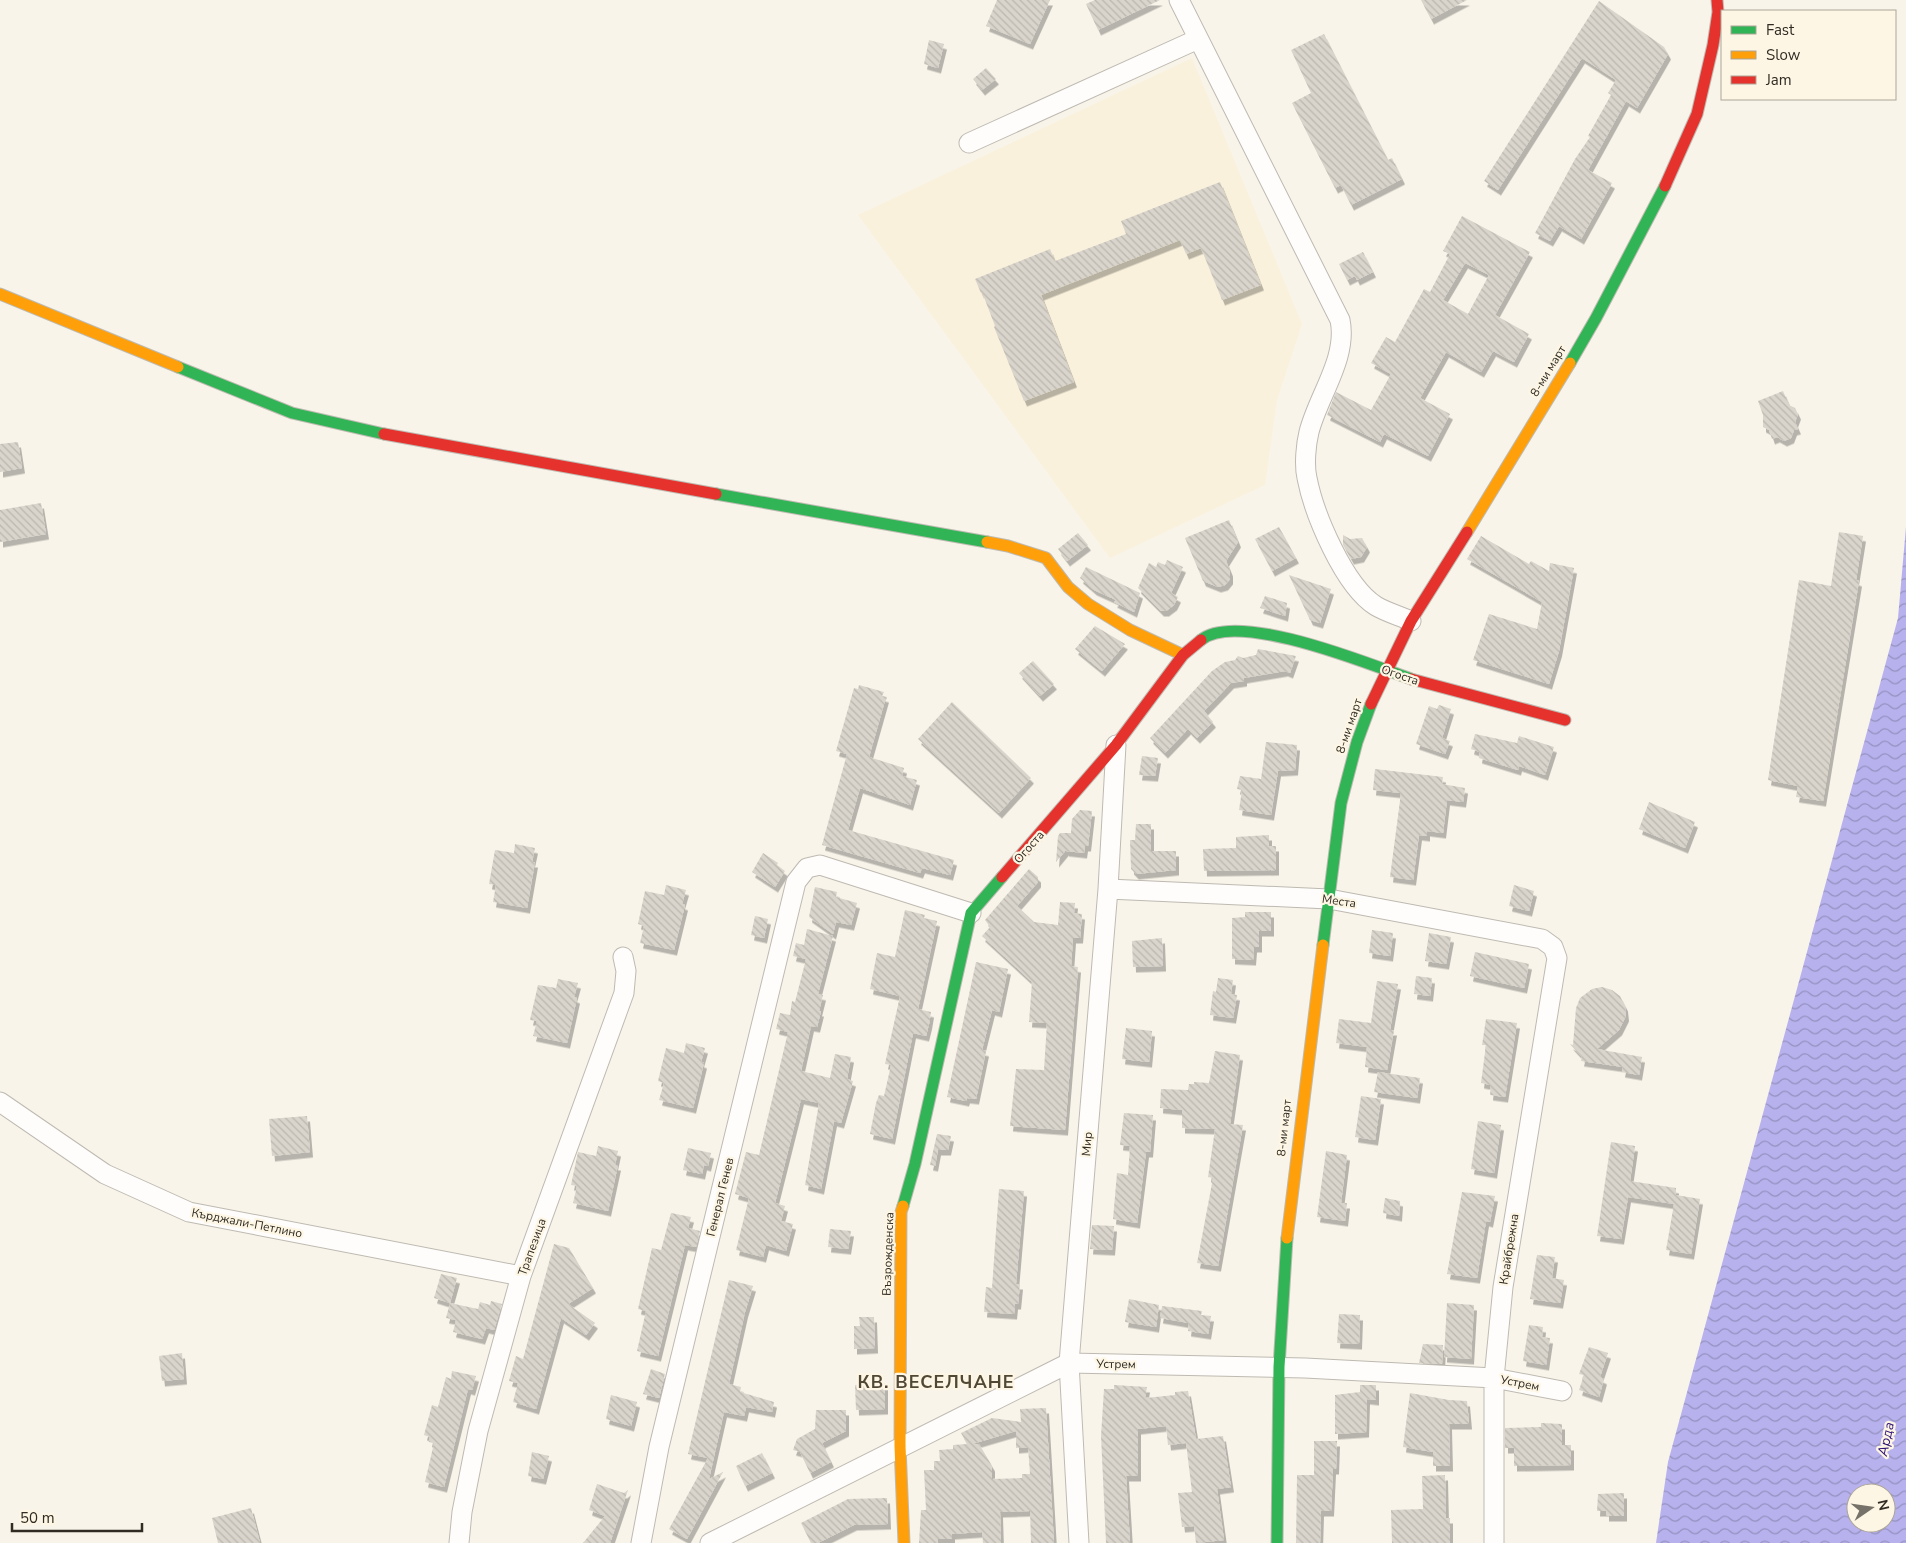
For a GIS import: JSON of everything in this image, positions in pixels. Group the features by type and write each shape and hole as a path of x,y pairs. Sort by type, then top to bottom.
{"street":[{"path":"1179,0 1340,320 1342,330 1338,355 1309,433 1306,475 1316,512 1336,555 1355,586 1375,606 1411,621"},
{"name":"8-ми март","path":"1276,1543 1279,1367 1284,1268 1299,1120 1341,803 1356,742 1373,699 1411,621 1524,439 1591,326 1658,200 1697,114 1713,45 1718,12 1717,0"},
{"path":"969,143 1198,39"},
{"path":"0,294 292,413 399,437 1008,546 1046,558 1068,587 1088,604 1130,630 1183,655"},
{"name":"Огоста","path":"971,913 1116,745 1183,655 1207,635 1225,630 1244,631 1310,643 1432,686 1565,720"},
{"name":"Мир","path":"1079,1543 1069,1363 1108,889 1116,745"},
{"name":"Генерал Генев","path":"641,1543 659,1447 796,882 807,868 820,865 971,913"},
{"name":"Места","path":"1108,889 1329,898 1542,939 1553,947 1557,958"},
{"name":"Възрожденска","path":"904,1543 900,1446 901,1212 915,1164 971,913"},
{"name":"Трапезица","path":"459,1543 462,1512 478,1431 521,1276 624,993 626,971 623,957"},
{"name":"Крайбрежна","path":"1494,1543 1494,1378 1503,1287 1557,958"},
{"name":"Кърджали-Петлино","path":"0,1102 104,1174 188,1212 521,1276"},
{"name":"Устрем","path":"710,1543 900,1446 1069,1363 1279,1367 1494,1378 1562,1391"}],"shaded area":[{"path":"1192,58 1302,324 1277,400 1265,485 1110,558 858,215"}],"water":[{"name":"Арда","path":"1906,527 1906,1543 1656,1543 1668,1462 1898,618"}],"building":[{"path":"997,0 1050,0 1030,44 986,26"},
{"path":"1095,0 1160,0 1098,30 1086,4"},
{"path":"1421,0 1467,0 1431,19"},
{"path":"1599,1 1664,47 1668,54 1637,108 1626,101 1588,170 1612,183 1581,239 1559,226 1550,241 1535,233 1575,159 1590,137 1588,136 1611,95 1608,93 1616,80 1582,58 1498,190 1484,181"},
{"path":"1324,34 1388,160 1392,158 1402,179 1351,205 1341,185 1335,188 1292,103 1311,93 1291,50"},
{"path":"929,40 944,44 938,68 924,64"},
{"path":"986,68 996,79 982,90 973,79"},
{"path":"1220,182 1261,285 1222,300 1201,248 1186,254 1180,240 1041,295 1074,382 1024,401 982,292 975,279 1050,249 1055,261 1126,234 1121,221"},
{"path":"1462,216 1530,252 1495,315 1529,334 1514,362 1493,351 1481,372 1446,352 1420,398 1450,414 1428,456 1384,434 1380,442 1327,415 1336,392 1371,410 1391,374 1371,363 1386,337 1395,342 1424,289 1430,292 1450,254 1443,251","holes":["1465,263 1489,275 1468,314 1443,300"]},
{"path":"1363,252 1373,272 1357,280 1355,276 1347,280 1339,264"},
{"path":"1783,391 1789,405 1795,408 1798,414 1795,422 1798,429 1794,430 1791,438 1784,441 1777,437 1772,439 1769,430 1763,427 1763,415 1758,401"},
{"path":"18,442 22,468 0,472 0,444"},
{"path":"41,503 46,534 0,542 0,510"},
{"path":"1229,520 1238,542 1226,561 1230,571 1230,579 1225,585 1218,587 1203,581 1185,538"},
{"path":"1279,527 1296,558 1272,571 1255,539"},
{"path":"1839,532 1863,536 1856,580 1859,581 1823,801 1796,797 1798,786 1768,780 1799,580 1831,586"},
{"path":"1078,533 1088,545 1067,561 1058,549"},
{"path":"1343,535 1350,539 1362,538 1367,547 1361,557 1351,559 1343,545"},
{"path":"1481,536 1529,564 1531,561 1549,571 1550,563 1574,568 1559,651 1549,684 1473,660 1489,614 1537,629 1542,602 1467,559"},
{"path":"1167,560 1183,567 1171,593 1178,597 1174,605 1166,611 1161,611 1138,588 1149,563 1156,567 1158,562 1165,565"},
{"path":"1086,567 1140,593 1134,612 1114,602 1116,600 1094,590 1080,578"},
{"path":"1289,575 1331,589 1320,623 1310,620"},
{"path":"1265,596 1287,603 1285,616 1260,608"},
{"path":"1095,626 1125,644 1102,671 1075,649"},
{"path":"1258,649 1296,656 1290,673 1285,671 1244,678 1244,681 1231,683 1204,711 1213,722 1197,738 1188,729 1165,753 1150,738 1212,671 1225,662 1235,660 1238,656 1243,658 1256,655"},
{"path":"1033,661 1054,684 1040,696 1019,673"},
{"path":"859,685 884,692 882,696 886,697 869,757 904,768 902,776 917,780 910,805 860,788 848,830 954,860 950,875 922,868 920,873 822,845 847,754 836,751 854,688 858,689"},
{"path":"952,702 1031,778 999,813 918,739"},
{"path":"1439,705 1451,709 1442,738 1450,741 1445,754 1416,744 1429,706 1437,709"},
{"path":"1475,734 1517,743 1519,736 1554,747 1545,775 1519,766 1518,770 1479,758 1480,752 1471,749"},
{"path":"1266,742 1297,745 1295,770 1278,771 1271,815 1239,810 1242,790 1237,789 1240,776 1261,779"},
{"path":"1142,756 1158,758 1155,776 1139,775"},
{"path":"1375,769 1443,777 1442,784 1465,788 1463,802 1447,800 1443,833 1427,831 1427,836 1419,835 1413,880 1390,877 1401,793 1373,790"},
{"path":"1649,802 1695,822 1685,848 1639,829"},
{"path":"1080,810 1092,811 1088,846 1085,846 1084,853 1066,850 1056,862 1058,836 1060,833 1071,833 1072,819"},
{"path":"1136,824 1151,824 1151,851 1176,851 1176,870 1136,874 1131,869 1130,840 1135,840"},
{"path":"1269,835 1269,846 1276,846 1276,870 1204,871 1203,849 1236,848 1236,837"},
{"path":"515,844 535,848 532,862 535,862 527,908 493,902 496,885 489,884 495,850 514,853"},
{"path":"763,853 778,863 777,865 785,871 775,887 752,872"},
{"path":"1029,869 1038,877 1038,882 1017,906 1034,922 1058,925 1060,902 1075,903 1074,913 1082,914 1080,938 1073,938 1071,966 1078,967 1065,1130 1010,1126 1016,1069 1044,1070 1047,1023 1029,1022 1032,982 982,936 990,927 985,920"},
{"path":"666,885 686,890 682,904 685,905 674,950 640,943 644,926 638,924 645,891 664,895"},
{"path":"1514,885 1534,891 1529,911 1509,906"},
{"path":"815,887 837,892 836,897 857,903 851,925 836,922 833,934 809,917"},
{"path":"905,910 925,915 924,918 937,921 918,1009 931,1012 929,1024 926,1036 913,1033 892,1139 870,1134 876,1103 879,1095 884,1096 891,1065 885,1064 900,996 870,989 877,953 895,957"},
{"path":"1245,912 1271,912 1271,931 1259,931 1259,947 1254,947 1253,960 1232,959 1232,918 1245,917"},
{"path":"755,916 768,919 764,938 751,935"},
{"path":"807,929 833,936 818,994 823,995 819,1011 821,1011 817,1027 811,1026 801,1071 830,1078 835,1054 851,1057 847,1079 853,1081 841,1123 834,1121 821,1189 805,1185 819,1103 801,1099 775,1203 785,1206 781,1221 793,1224 786,1251 766,1245 763,1257 736,1250 749,1198 735,1194 746,1152 759,1155 788,1032 776,1029 780,1013 790,1015 792,1001 795,1002 806,959 793,956 796,943 804,945"},
{"path":"1372,930 1393,933 1390,956 1369,953"},
{"path":"1429,933 1451,937 1446,964 1425,961"},
{"path":"1162,938 1163,966 1133,967 1132,941"},
{"path":"1475,952 1529,964 1524,988 1470,976"},
{"path":"976,962 1008,969 999,1012 992,1010 982,1050 986,1051 976,1099 967,1098 966,1101 947,1097"},
{"path":"1416,976 1432,978 1430,996 1414,994"},
{"path":"1218,978 1233,980 1231,994 1237,995 1233,1018 1210,1015 1213,991 1216,992"},
{"path":"558,979 578,983 574,997 577,998 567,1043 533,1036 537,1021 530,1020 538,985 556,988"},
{"path":"1377,981 1398,984 1390,1030 1394,1030 1387,1070 1365,1067 1367,1047 1336,1043 1339,1019 1371,1023"},
{"path":"1602,987 1612,990 1620,996 1625,1006 1626,1016 1619,1030 1597,1049 1642,1057 1639,1075 1622,1072 1623,1067 1581,1061 1582,1057 1570,1044 1573,1045 1576,1008 1580,998 1592,989"},
{"path":"1486,1019 1517,1023 1505,1097 1490,1095 1491,1085 1481,1083 1486,1045 1482,1045"},
{"path":"1126,1028 1152,1031 1149,1062 1122,1059"},
{"path":"686,1043 705,1048 701,1062 704,1063 693,1108 659,1100 664,1083 658,1081 666,1048 684,1053"},
{"path":"1215,1051 1240,1055 1230,1124 1243,1125 1218,1266 1197,1263 1213,1178 1208,1177 1215,1129 1182,1128 1182,1110 1160,1108 1161,1089 1188,1090 1189,1084 1194,1084 1194,1082 1209,1083"},
{"path":"1378,1072 1420,1078 1417,1098 1374,1092"},
{"path":"1361,1096 1381,1099 1375,1140 1355,1137"},
{"path":"1124,1113 1153,1115 1150,1152 1146,1152 1137,1223 1113,1219 1117,1173 1128,1175 1130,1146 1120,1145"},
{"path":"307,1116 310,1152 272,1156 269,1119"},
{"path":"1478,1121 1501,1125 1494,1173 1471,1169"},
{"path":"937,1134 951,1136 948,1150 938,1150 935,1166 930,1165"},
{"path":"1611,1142 1635,1146 1630,1181 1676,1188 1676,1195 1700,1199 1691,1254 1666,1250 1674,1204 1628,1197 1621,1239 1597,1236"},
{"path":"598,1146 618,1151 615,1165 618,1165 608,1211 573,1203 577,1186 571,1185 578,1152 596,1156"},
{"path":"688,1148 711,1153 708,1166 704,1165 702,1174 683,1170"},
{"path":"1326,1151 1347,1155 1341,1203 1347,1203 1345,1221 1317,1217"},
{"path":"999,1189 1024,1191 1016,1284 1020,1284 1018,1304 1015,1304 1014,1314 984,1312 986,1287 992,1288"},
{"path":"1462,1192 1495,1196 1490,1222 1486,1221 1477,1278 1447,1274"},
{"path":"1385,1198 1400,1201 1399,1216 1383,1213"},
{"path":"671,1213 691,1217 688,1228 700,1231 696,1247 685,1245 658,1356 637,1351 646,1311 638,1309 652,1248 661,1250"},
{"path":"1092,1225 1114,1226 1112,1250 1090,1249"},
{"path":"830,1229 851,1231 848,1249 828,1247"},
{"path":"554,1244 569,1248 593,1288 568,1304 595,1323 586,1335 561,1318 536,1409 513,1402 518,1383 509,1381 516,1356 523,1359"},
{"path":"1537,1255 1555,1257 1552,1278 1564,1280 1560,1303 1530,1299"},
{"path":"441,1274 457,1278 450,1303 434,1298"},
{"path":"729,1280 753,1286 745,1312 729,1384 741,1387 740,1392 774,1402 772,1412 746,1407 744,1416 724,1412 709,1479 723,1472 687,1539 669,1529 708,1458 688,1454"},
{"path":"1129,1299 1159,1305 1156,1327 1125,1322"},
{"path":"491,1301 502,1304 494,1330 486,1328 482,1339 453,1332 456,1320 446,1318 450,1303 478,1309 480,1302 490,1305"},
{"path":"1447,1303 1474,1305 1471,1359 1444,1357"},
{"path":"1162,1306 1202,1311 1201,1315 1211,1316 1208,1334 1188,1331 1189,1323 1160,1318"},
{"path":"1339,1314 1360,1315 1359,1344 1337,1343"},
{"path":"859,1317 874,1317 875,1348 854,1349 854,1326 860,1326"},
{"path":"1529,1325 1543,1327 1542,1337 1550,1338 1546,1365 1523,1361"},
{"path":"1423,1344 1443,1345 1442,1364 1419,1363"},
{"path":"1589,1347 1608,1353 1600,1377 1604,1379 1599,1397 1579,1390 1584,1375 1579,1374"},
{"path":"182,1353 184,1379 162,1381 159,1356"},
{"path":"651,1369 665,1374 659,1398 643,1394"},
{"path":"452,1371 476,1376 472,1390 468,1389 444,1487 425,1482 434,1443 429,1442 430,1437 424,1435 432,1405 438,1407 446,1377 451,1379"},
{"path":"885,1383 885,1409 856,1410 855,1385"},
{"path":"1114,1385 1147,1387 1145,1398 1175,1395 1175,1392 1188,1391 1196,1439 1223,1436 1231,1487 1217,1489 1224,1540 1196,1543 1194,1526 1182,1527 1178,1493 1192,1492 1186,1443 1168,1445 1166,1426 1138,1429 1138,1476 1126,1476 1130,1543 1106,1543 1101,1436 1104,1389 1114,1389"},
{"path":"1360,1385 1376,1385 1376,1400 1367,1399 1366,1432 1335,1434 1335,1395 1360,1392"},
{"path":"1410,1393 1449,1400 1467,1401 1469,1424 1449,1424 1450,1466 1433,1466 1433,1452 1403,1447"},
{"path":"611,1395 637,1402 631,1426 606,1419"},
{"path":"1046,1408 1054,1543 1031,1543 1030,1511 1000,1512 1001,1543 983,1543 982,1532 952,1534 952,1539 938,1539 938,1543 919,1543 921,1510 926,1510 924,1470 934,1470 934,1461 940,1461 939,1450 953,1449 953,1445 967,1444 961,1433 992,1418 1021,1422 1020,1409","holes":["1016,1431 1016,1448 1028,1447 1030,1474 1022,1474 1022,1478 992,1479 992,1466 979,1444 972,1444"]},
{"path":"816,1410 846,1410 846,1431 822,1443 831,1462 810,1473 800,1452 793,1450 797,1439 815,1429"},
{"path":"1541,1423 1562,1424 1562,1445 1571,1445 1571,1465 1514,1466 1514,1448 1505,1448 1505,1428 1541,1427"},
{"path":"1314,1441 1337,1441 1336,1469 1333,1469 1331,1511 1321,1511 1320,1543 1296,1543 1297,1475 1314,1475"},
{"path":"532,1452 549,1456 543,1479 528,1476"},
{"path":"762,1453 772,1473 745,1486 736,1466"},
{"path":"1445,1475 1446,1518 1450,1518 1450,1543 1392,1543 1391,1510 1423,1509 1422,1476"},
{"path":"597,1484 624,1493 628,1490 610,1543 583,1543 605,1516 589,1510"},
{"path":"1624,1493 1624,1516 1606,1516 1606,1511 1597,1511 1598,1494"},
{"path":"887,1498 888,1524 854,1525 818,1543 811,1543 801,1523 848,1499"},
{"path":"251,1508 260,1543 218,1543 212,1518"}],"traffic: fast":[{"path":"1570,363 1596,318 1665,186"},
{"path":"178,367 292,413 384,434"},
{"path":"716,494 987,542"},
{"path":"1201,640 1219,632 1243,631 1272,635 1336,652 1411,679"},
{"path":"1323,945 1341,803 1357,742 1371,704"},
{"path":"903,1206 915,1164 971,913 1002,877"},
{"path":"1277,1543 1279,1367 1287,1238"}],"traffic: slow":[{"path":"0,294 178,367"},
{"path":"1467,532 1570,363"},
{"path":"987,542 1008,546 1046,558 1068,587 1088,604 1130,630 1183,655"},
{"path":"1287,1238 1323,945"},
{"path":"903,1206 901,1212 900,1446 904,1543"}],"traffic: jam":[{"path":"1665,186 1697,114 1713,45 1718,12 1717,0"},
{"path":"384,434 716,494"},
{"path":"1371,704 1411,621 1467,532"},
{"path":"1002,877 1116,745 1183,655 1201,640"},
{"path":"1411,679 1565,720"}],"district":[{"name":"КВ. ВЕСЕЛЧАНЕ","path":"936,1382"}]}
